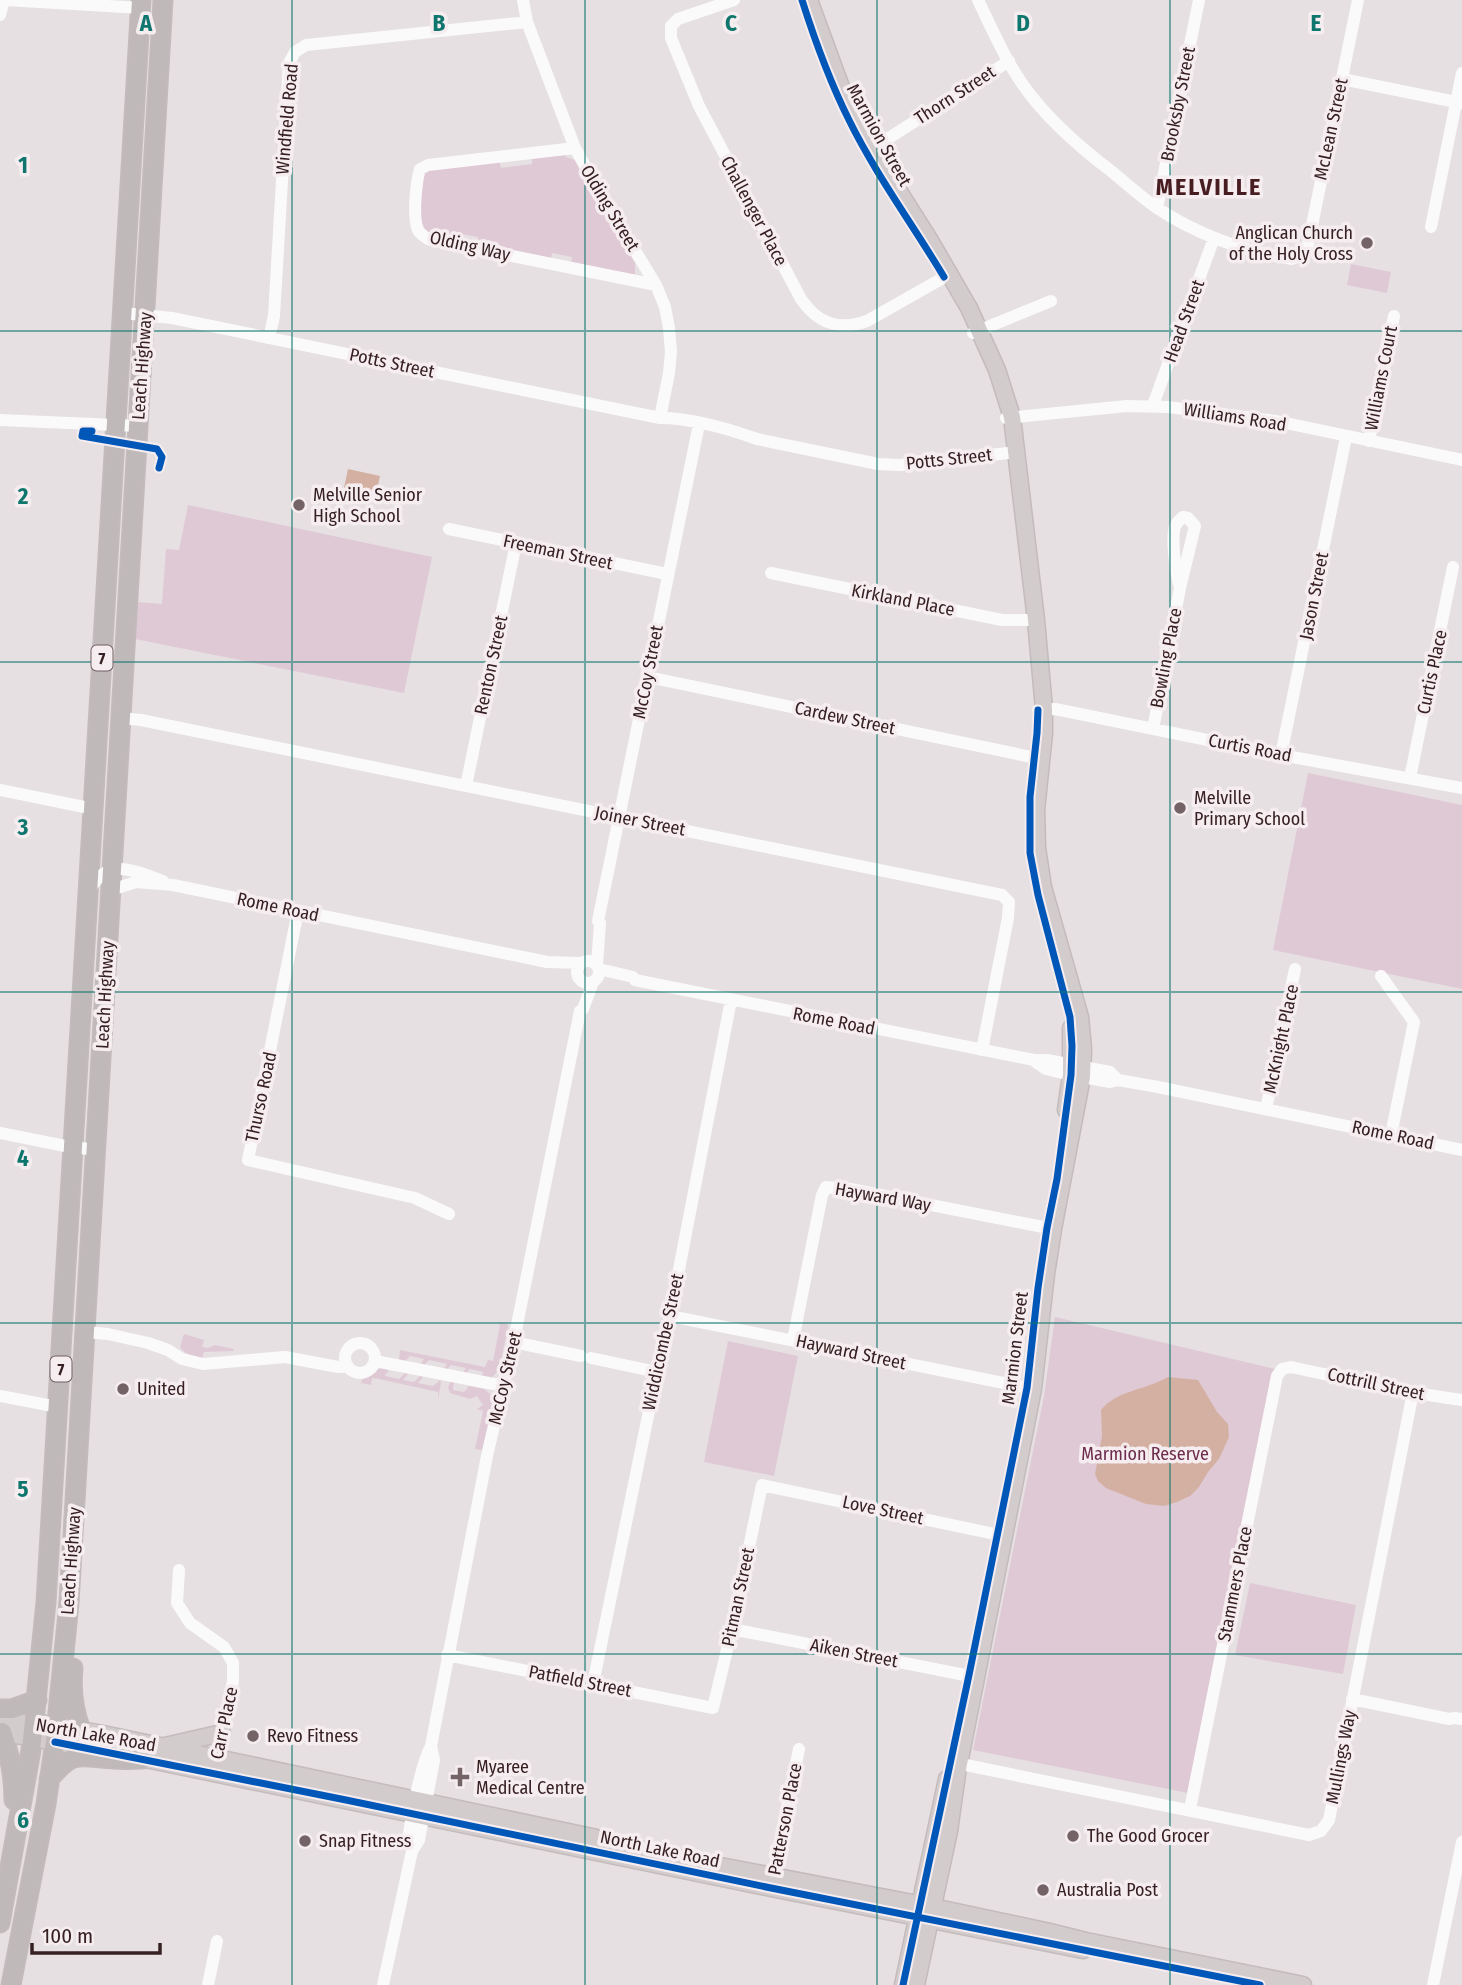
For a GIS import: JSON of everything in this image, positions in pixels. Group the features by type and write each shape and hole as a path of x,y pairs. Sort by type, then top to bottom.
{"highway":[{"name":"Leach Highway","path":"11,1985 39,1848 56,1734 67,1624 163,0"},
{"name":"Leach Highway","path":"0,1923 34,1730 47,1602 141,4"},
{"path":"53,1489 76,1490"},
{"path":"67,1624 75,1641 72,1688 76,1718 81,1730"},
{"path":"0,1709 12,1709 37,1700"},
{"path":"1,1728 14,1776 14,1798 1,1884 4,1903"},
{"path":"49,1780 62,1764 80,1756 143,1759"}],"main road":[{"name":"Marmion Street","path":"802,0 835,90 869,151 947,276 997,370 1014,452 1041,710 1038,759 1029,806 1030,853 1038,895 1070,1017 1077,1071 1057,1179 1030,1389 925,1912 916,1985"},
{"name":"Marmion Street","path":"809,0 841,87 869,151"},
{"name":"North Lake Road","path":"1,1728 56,1734 143,1759 214,1765 925,1912 1260,1985"},
{"name":"North Lake Road","path":"56,1734 81,1730 163,1747 214,1765"},
{"path":"163,1747 222,1733"},
{"name":"Marmion Street","path":"903,1985 925,1912"},
{"name":"North Lake Road","path":"925,1912 1050,1932 1303,1985"}],"street":[{"path":"0,15 5,0 141,4"},
{"name":"Olding Street","path":"523,0 527,22 575,148 656,285 665,307 671,352 660,418"},
{"name":"Challenger Place","path":"734,0 678,19 671,26 671,38 705,118 810,312 830,324 855,326 947,276"},
{"path":"978,0 1024,86 1060,129 1157,208 1214,238"},
{"name":"Brooksby Street","path":"1157,208 1199,0"},
{"name":"McLean Street","path":"1214,238 1292,259 1300,256 1308,245 1358,0"},
{"name":"Windfield Road","path":"269,338 274,316 289,63 295,52 306,45 527,22"},
{"name":"Thorn Street","path":"869,151 1009,61"},
{"path":"1431,227 1459,103 1462,73"},
{"path":"1342,79 1459,103"},
{"name":"Olding Way","path":"575,148 428,164 420,169 417,179 416,223 419,233 428,239 656,285"},
{"name":"Head Street","path":"1153,405 1214,238"},
{"path":"976,331 1051,301"},
{"name":"Potts Street","path":"122,313 172,318 660,418 673,418 698,426 739,432 757,439 886,464 923,464 1014,452"},
{"name":"Williams Court","path":"1369,441 1394,316"},
{"name":"Williams Road","path":"1009,418 1153,405 1254,418 1462,460"},
{"path":"0,420 138,426"},
{"name":"McCoy Street","path":"383,1985 412,1851 419,1839 424,1758 431,1746 487,1456 504,1387 580,1011 578,1008 600,923 598,921 618,816 649,677 698,426"},
{"name":"Jason Street","path":"1281,755 1346,437"},
{"name":"Bowling Place","path":"1153,729 1180,588 1195,526 1188,518 1183,517 1179,519 1174,531 1180,588"},
{"name":"Freeman Street","path":"449,529 667,574"},
{"name":"Renton Street","path":"466,786 516,543"},
{"name":"Curtis Place","path":"1410,778 1453,567"},
{"name":"Kirkland Place","path":"771,573 1002,620 1033,621"},
{"name":"Cardew Street","path":"649,677 1038,759"},
{"name":"Curtis Road","path":"1041,710 1070,712 1462,788"},
{"name":"Joiner Street","path":"121,718 1002,895 1009,902 1008,918 982,1050"},
{"path":"0,790 94,809"},
{"path":"88,891 101,875 112,869"},
{"name":"Rome Road","path":"112,869 148,875 173,885"},
{"name":"Rome Road","path":"111,890 136,882 173,885 552,965 633,977 635,980 732,1000 1034,1060 1047,1060 1077,1071 1110,1072 1118,1080 1462,1150"},
{"name":"Thurso Road","path":"298,911 248,1160 415,1198 449,1214"},
{"name":"McKnight Place","path":"1266,1109 1296,969"},
{"path":"1381,976 1414,1022 1391,1135"},
{"name":"Widdicombe Street","path":"593,1684 670,1316 732,1000"},
{"path":"0,1133 96,1150"},
{"name":"Hayward Way","path":"793,1340 822,1195 826,1187 850,1189 1050,1228"},
{"name":"Hayward Street","path":"670,1316 1030,1389"},
{"path":"85,1332 148,1343 169,1350 182,1359 203,1364 285,1357 338,1367 347,1366"},
{"path":"513,1342 657,1372"},
{"path":"360,1343 372,1349 375,1361 370,1369 355,1373 347,1366 345,1357 348,1349 360,1343"},
{"path":"375,1361 504,1387"},
{"name":"Cottrill Street","path":"1291,1367 1462,1400"},
{"name":"Stammers Place","path":"1190,1809 1277,1376 1282,1369 1291,1367"},
{"name":"Mullings Way","path":"955,1763 1309,1835 1321,1831 1329,1821 1413,1392"},
{"path":"0,1396 58,1407"},
{"name":"Love Street","path":"762,1485 1001,1535"},
{"name":"Pitman Street","path":"713,1708 762,1485"},
{"name":"Carr Place","path":"179,1570 177,1603 190,1623 224,1647 233,1663 233,1681 214,1765"},
{"name":"Aiken Street","path":"732,1629 972,1676"},
{"name":"Patfield Street","path":"447,1655 713,1708"},
{"path":"1352,1699 1456,1719 1455,1724 1462,1726"},
{"name":"Patterson Place","path":"772,1882 799,1749"},
{"path":"1432,1984 1462,1842"},
{"path":"208,1985 217,1941"}],"green space":[{"path":"565,154 575,160 597,202 635,263 635,274 571,263 572,257 552,253 551,259 478,245 478,237 462,234 460,241 444,238 424,228 420,199 423,177 429,170 499,161 501,168 532,164 532,157"},
{"path":"1351,264 1391,272 1387,293 1347,285"},
{"path":"188,505 432,557 404,693 135,639 137,602 162,604 166,549 179,550"},
{"path":"1308,773 1462,805 1462,989 1273,950"},
{"name":"Marmion Reserve","path":"1055,1317 1275,1369 1188,1793 973,1750 1044,1396"},
{"path":"498,1322 507,1324 508,1327 499,1370 491,1378 480,1378 484,1372 470,1369 464,1375 462,1374 466,1368 451,1365 445,1371 443,1370 447,1364 429,1360 423,1366 420,1365 424,1359 410,1356 404,1362 399,1360 400,1350 485,1367 488,1360 493,1361 500,1325"},
{"path":"184,1334 204,1340 202,1347 215,1345 234,1349 204,1352 202,1358 192,1355 180,1347"},
{"path":"728,1341 798,1356 774,1476 704,1462"},
{"path":"383,1368 389,1370 385,1376 399,1379 405,1373 408,1374 403,1380 414,1382 420,1376 423,1377 418,1383 433,1386 440,1380 438,1399 438,1392 379,1379 372,1378 371,1385 361,1383 370,1372"},
{"path":"451,1381 454,1381 453,1390 464,1392 469,1386 484,1389 490,1394 493,1405 482,1450 475,1449 483,1411 477,1409 483,1405 477,1396 470,1399 450,1393 448,1387"},
{"path":"1250,1583 1356,1605 1343,1674 1235,1655"}],"shaded area":[{"path":"348,469 380,476 376,495 344,488"},
{"path":"1168,1377 1198,1380 1217,1412 1228,1424 1229,1437 1219,1459 1199,1487 1190,1496 1164,1506 1146,1504 1106,1488 1095,1474 1102,1436 1101,1410 1123,1394"}],"cycle path":[{"path":"802,0 823,61 849,120 944,277"},
{"path":"92,431 83,431 82,436 157,449 162,457 159,468"},
{"path":"903,1985 1027,1388 1038,1288 1071,1075 1070,1017 1038,895 1030,853 1030,797 1038,710"},
{"path":"55,1742 1260,1985"}],"place":[{"name":"Anglican Church of the Holy Cross","path":"1367,243"},
{"name":"Melville Senior High School","path":"299,505"},
{"name":"Melville Primary School","path":"1180,808"},
{"name":"United","path":"123,1389"},
{"name":"Revo Fitness","path":"253,1736"},
{"name":"Myaree Medical Centre","path":"460,1777"},
{"name":"The Good Grocer","path":"1073,1836"},
{"name":"Snap Fitness","path":"305,1841"},
{"name":"Australia Post","path":"1043,1890"}],"district":[{"name":"MELVILLE","path":"1209,187"}]}
